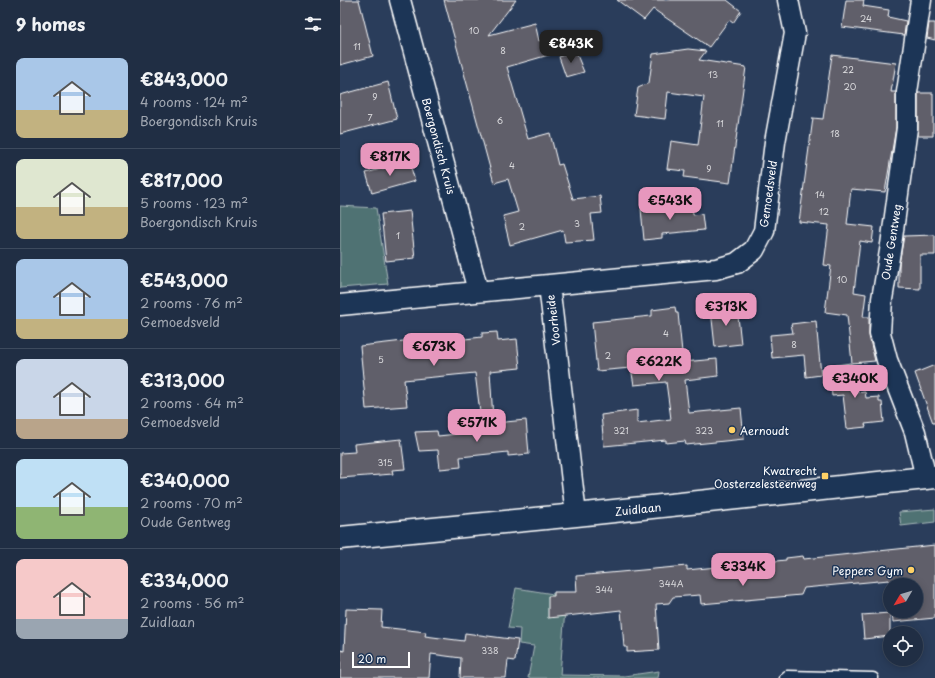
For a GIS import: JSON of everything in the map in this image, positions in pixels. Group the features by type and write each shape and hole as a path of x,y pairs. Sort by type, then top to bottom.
{"main road":[{"name":"Zuidlaan","path":"340,538 576,515 930,477"}],"street":[{"name":"Boergondisch Kruis","path":"400,0 478,291"},
{"name":"Gemoedsveld","path":"549,285 716,269 737,263 754,250 764,231 775,142 795,33 788,0"},
{"name":"Oude Gentweg","path":"921,0 907,92 907,128 892,245 882,299 880,333 887,360 915,432 930,477"},
{"name":"Voorheide","path":"340,306 549,285 576,515"}],"lane":[{"path":"785,678 787,676 873,678"}],"green space":[{"path":"340,206 376,208 388,284 340,288"},
{"path":"935,509 935,522 901,526 899,512"},
{"path":"516,588 566,596 560,675 624,676 659,671 658,678 528,678 534,646 519,644 520,629 508,628"}],"building":[{"path":"340,0 359,0 373,56 340,65"},
{"path":"444,0 516,0 489,35 535,23 539,41 547,38 552,54 507,67 528,139 550,133 558,165 562,164 573,199 600,196 602,213 591,214 594,240 565,242 563,230 510,245 503,216 518,212 508,179 494,183"},
{"path":"617,0 727,0 741,11 733,23 729,20 709,47 653,9 644,20"},
{"path":"846,0 864,0 863,6 889,10 888,17 906,21 904,35 842,27"},
{"path":"929,23 935,23 935,40 927,38"},
{"path":"688,49 706,51 699,60 746,67 730,183 684,177 685,171 667,169 671,141 698,145 704,97 668,92 665,119 634,115 638,88 649,83 653,54"},
{"path":"575,50 584,72 566,77 559,57"},
{"path":"832,55 896,63 891,92 896,92 896,127 885,192 851,189 847,224 874,227 872,243 860,241 854,292 866,294 863,317 869,317 869,336 875,361 852,363 847,315 825,312 831,266 824,265 829,225 799,222 813,118 823,119"},
{"path":"388,82 397,119 340,134 340,95"},
{"path":"918,93 933,93 933,136 918,136"},
{"path":"409,161 415,181 372,193 366,173"},
{"path":"692,203 693,215 702,214 704,230 662,234 662,238 644,240 641,209"},
{"path":"410,211 415,258 386,261 381,214"},
{"path":"935,235 935,255 920,255 920,289 899,288 899,264 904,236"},
{"path":"675,307 676,313 678,313 683,362 717,359 718,376 685,380 689,413 741,408 744,439 686,445 685,441 666,443 666,440 604,446 601,415 637,410 637,423 671,419 666,382 634,385 631,368 597,371 592,322 652,316 652,310"},
{"path":"737,307 741,344 715,347 711,310"},
{"path":"816,321 821,375 806,377 804,355 772,358 770,335 793,333 791,324"},
{"path":"497,332 498,341 517,339 520,368 490,371 493,419 481,420 475,373 404,380 407,406 366,409 360,346 438,337 439,342 482,337 482,333"},
{"path":"851,363 854,393 865,392 866,398 879,397 879,402 882,402 884,422 865,424 866,427 847,429 843,395 832,396 829,366"},
{"path":"935,365 935,423 933,423 915,373"},
{"path":"526,420 529,454 508,456 508,452 460,457 461,467 440,469 438,450 419,451 415,432 437,431 438,436 486,431 485,424"},
{"path":"401,439 405,469 392,470 393,474 340,478 340,453 355,452 354,444"},
{"path":"935,545 935,618 893,622 893,618 923,618 923,578 883,578 883,581 804,588 801,595 701,604 700,595 673,597 669,603 656,604 659,650 627,652 627,647 624,647 621,610 548,618 548,596 554,596 554,592 577,592 576,576 687,566 687,570 786,560 786,558 803,556 804,559"},
{"path":"346,609 382,610 381,627 426,632 425,636 464,641 465,633 518,640 515,661 508,660 506,678 460,678 461,658 431,654 429,678 340,678 341,650 344,651"},
{"path":"883,614 883,618 890,618 890,626 883,626 883,637 864,639 862,615"}],"place":[{"name":"Aernoudt","path":"732,430"},
{"name":"Kwatrecht Oosterzelesteenweg","path":"825,476"},
{"name":"Peppers Gym","path":"911,570"}]}
